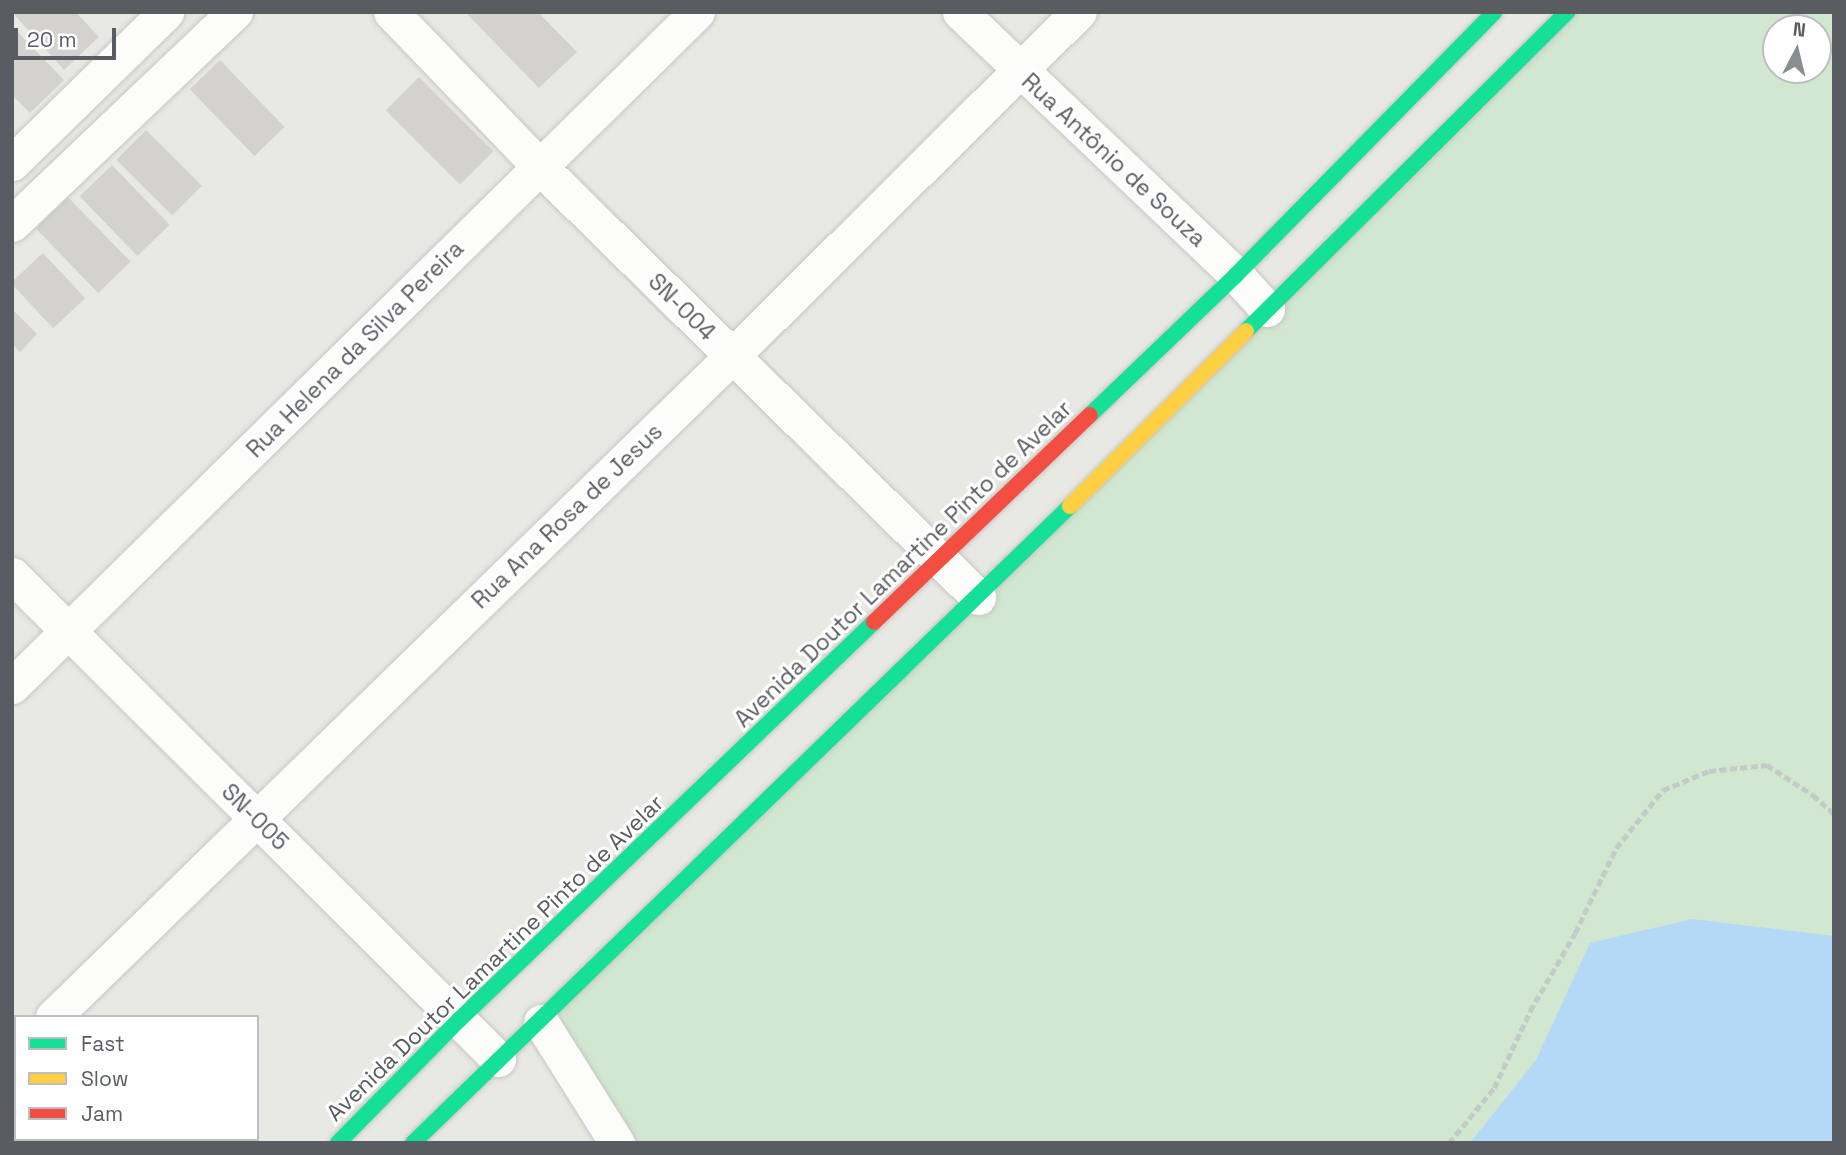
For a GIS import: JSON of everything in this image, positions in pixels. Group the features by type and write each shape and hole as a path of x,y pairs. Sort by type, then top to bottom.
{"main road":[{"name":"Avenida Doutor Lamartine Pinto de Avelar","path":"338,1143 459,1020 942,560 1236,275 1494,12"},
{"path":"413,1143 978,597 1567,12"}],"street":[{"path":"12,163 166,12"},
{"path":"12,224 235,12"},
{"name":"SN-004","path":"391,12 540,167 978,597"},
{"name":"Rua Helena da Silva Pereira","path":"12,686 698,12"},
{"name":"Rua Antônio de Souza","path":"960,12 1236,275 1267,309"},
{"name":"Rua Ana Rosa de Jesus","path":"55,1015 732,356 1079,12"},
{"name":"SN-005","path":"12,575 498,1059"},
{"path":"541,1022 617,1143"}],"path":[{"path":"1449,1143 1494,1088 1530,1012 1575,933 1616,848 1664,790 1709,771 1766,765 1813,794 1834,814"}],"green space":[{"path":"1567,12 1834,12 1834,1143 633,1143 552,1011"}],"water":[{"path":"1692,919 1834,936 1834,1143 1470,1143 1536,1060 1590,943"}],"building":[{"path":"12,12 76,12 99,37 64,70"},
{"path":"465,12 538,12 577,52 539,88"},
{"path":"12,26 64,80 30,113 12,95"},
{"path":"220,60 285,127 254,156 190,89"},
{"path":"419,77 493,151 460,184 386,110"},
{"path":"146,130 202,186 172,216 116,160"},
{"path":"112,165 170,225 137,256 80,196"},
{"path":"68,197 131,262 98,293 36,228"},
{"path":"43,253 85,298 53,328 12,284"},
{"path":"12,309 37,334 20,352 12,344"}],"traffic: fast":[{"path":"1090,415 1236,275 1494,12"},
{"path":"1246,331 1567,12"},
{"path":"413,1143 1070,506"},
{"path":"338,1143 459,1020 874,622"}],"traffic: slow":[{"path":"1070,506 1246,331"}],"traffic: jam":[{"path":"874,622 1090,415"}]}
